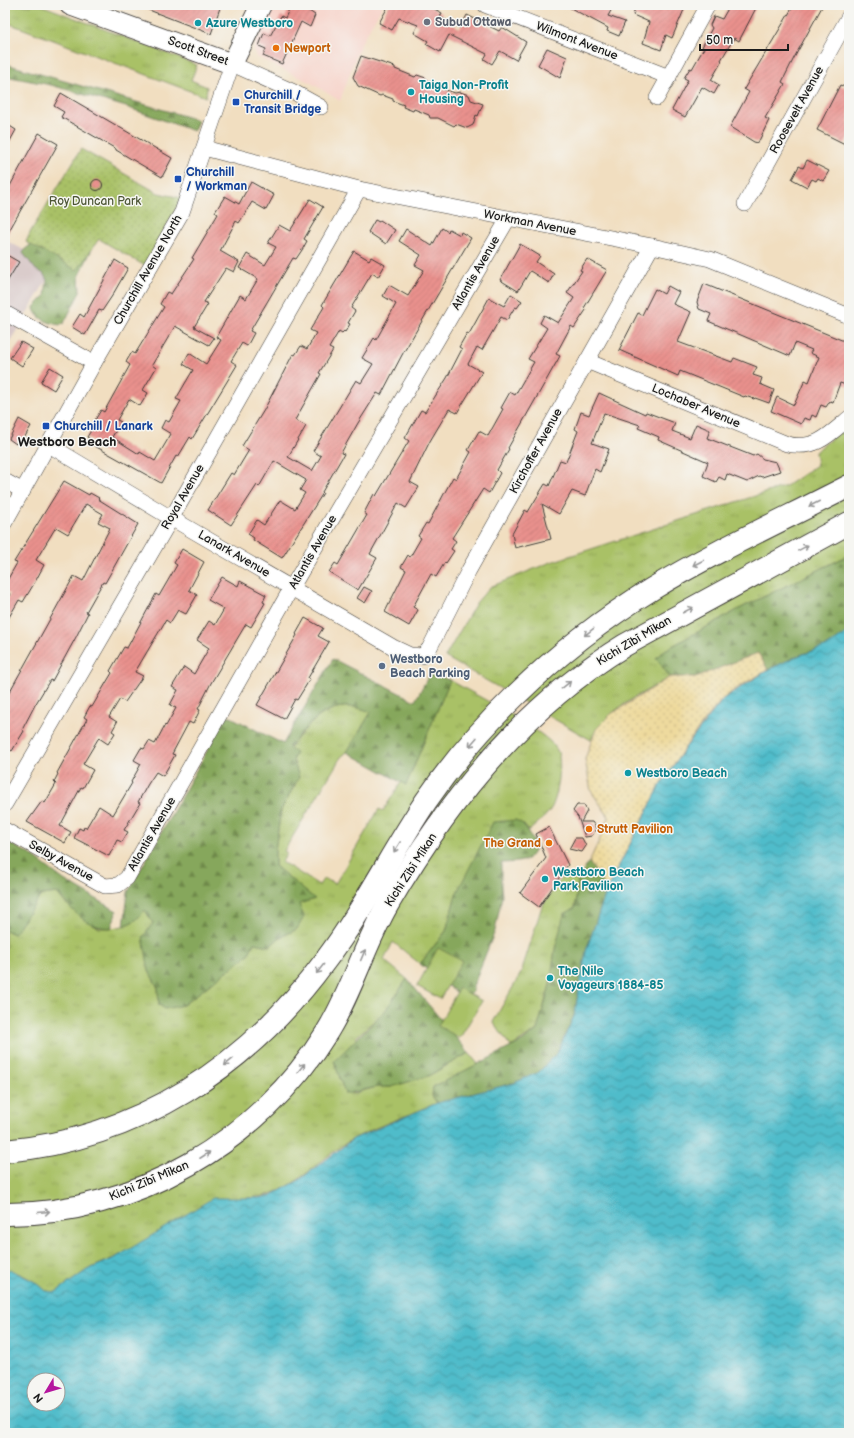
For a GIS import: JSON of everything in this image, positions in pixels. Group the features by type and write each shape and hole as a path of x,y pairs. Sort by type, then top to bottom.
{"highway":[{"name":"Kichi Zībī Mīkan","path":"5,1151 55,1143 126,1121 193,1088 217,1072 253,1043 290,1005 327,959 428,799 462,756 514,696 563,653 635,600 699,562 849,486"},
{"name":"Kichi Zībī Mīkan","path":"5,1214 47,1212 84,1205 139,1188 169,1175 197,1160 238,1132 267,1106 305,1063 329,1029 342,1005 380,920 423,850 472,780 530,719 589,667 624,645 849,523"}],"main road":[{"name":"Scott Street","path":"70,5 99,9 232,64"},
{"name":"Churchill Avenue North","path":"232,64 261,5"}],"street":[{"name":"Wilmont Avenue","path":"485,5 669,77"},
{"path":"657,98 708,5"},
{"name":"Roosevelt Avenue","path":"745,204 849,16"},
{"name":"Churchill Avenue North","path":"5,522 94,364 178,220 232,64"},
{"name":"Scott Street","path":"232,64 292,91 321,107"},
{"name":"Workman Avenue","path":"204,148 359,189 652,246 710,259 849,316"},
{"name":"Royal Avenue","path":"5,804 359,189"},
{"name":"Atlantis Avenue","path":"118,885 127,878 292,587 508,219"},
{"name":"Kirchoffer Avenue","path":"422,656 430,649 469,570 652,246"},
{"path":"5,313 94,364"},
{"name":"Lochaber Avenue","path":"587,360 787,444 806,447 824,438 849,418"},
{"name":"Lanark Avenue","path":"49,445 393,647 410,654 422,656"},
{"path":"5,481 23,491"},
{"name":"Selby Avenue","path":"5,830 105,886 118,885"}],"shaded area":[{"path":"268,5 383,5 360,45 340,101 311,83 257,57 254,50 256,41 273,9"},
{"path":"5,240 55,266 5,350"}],"green space":[{"path":"5,5 41,5 197,65 191,80 207,87 206,97 5,22"},
{"path":"5,64 198,120 194,131 126,107 51,85 5,76"},
{"name":"Roy Duncan Park","path":"81,149 158,193 182,198 145,266 99,239 77,270 26,242 31,231"},
{"path":"33,243 94,245 79,276 80,292 64,323 61,325 40,318 35,311 34,307 45,296 47,280 43,273 36,270 23,253 24,250"},
{"path":"849,424 849,555 741,608 665,650 656,658 670,677 615,711 605,719 591,740 445,657 476,603 490,587 551,562 786,486 817,465 815,452"},
{"path":"849,555 849,631 828,646 797,656 768,670 758,653 696,677 670,677 656,658 665,650 741,608"},
{"path":"333,659 415,701 430,673 450,680 406,785 347,752 371,712 357,708 345,707 334,709 324,713 306,728 289,748 296,753 293,759 299,777 281,810 275,850 275,866 315,899 299,904 304,917 297,929 279,938 270,946 254,943 248,955 183,1005 165,1009 159,1005 158,988 149,971 143,937 153,923 145,910 136,920 124,926 128,892 227,715 283,744"},
{"path":"450,680 525,723 551,742 557,750 560,763 557,790 553,805 543,819 529,831 523,824 456,894 446,931 420,964 393,942 384,960 407,979 385,1011 356,1037 351,1094 377,1087 391,1087 428,1076 469,1053 478,1064 433,1087 432,1096 437,1103 375,1128 355,1138 341,1146 292,1184 263,1196 246,1198 87,1270 56,1292 46,1291 32,1281 16,1273 5,1272 5,930 14,933 41,895 57,893 65,903 99,928 113,928 130,923 135,920 145,909 153,924 149,971 158,988 159,1005 183,1005 248,955 254,943 270,946 279,938 297,929 298,904 314,899 275,866 275,850 281,810 299,777 289,749 306,728 324,713 334,709 345,707 358,708 372,712 347,752 341,757 284,851 287,853 282,862 319,885 324,878 335,884 379,809 383,811 401,782 406,785"},
{"path":"516,820 523,824 536,845 531,856 527,859 518,862 501,863 502,896 495,931 473,986 473,992 464,998 420,964 446,931 456,894 493,822"},
{"path":"5,841 30,854 64,880 117,911 111,928 94,925 80,917 57,893 41,895 14,934 5,930"},
{"path":"589,862 607,889 586,951 574,1016 557,1053 539,1072 514,1083 437,1103 432,1096 433,1087 523,1041 537,1030 550,985 555,949 564,914 575,908 578,880"},
{"path":"562,877 578,880 575,908 555,949 550,985 537,1030 511,1047 493,1022 521,973 542,906"},
{"path":"438,948 462,961 440,999 417,986"},
{"path":"407,979 469,1053 428,1076 391,1087 377,1087 345,1094 334,1061 385,1011"},
{"path":"459,988 482,1001 460,1038 438,1026"}],"sand":[{"name":"Westboro Beach","path":"758,653 768,670 727,696 704,721 658,790 607,889 589,862 609,817 591,791 585,759 596,729 611,714 670,677 696,677"}],"water":[{"path":"849,631 849,1433 5,1433 5,1272 11,1270 37,1283 46,1291 56,1292 87,1270 115,1258 213,1198 260,1198 272,1195 298,1181 353,1139 437,1103 514,1083 539,1072 557,1053 574,1016 586,951 607,889 660,786 685,748 723,699 768,670 797,656 828,646"}],"building":[{"name":"Azure Westboro","path":"136,5 221,5 211,34"},
{"path":"291,5 300,5 315,15 310,27 301,22 282,64 263,56 266,49 259,46 264,33 270,36 281,16 285,18"},
{"path":"389,5 427,5 442,13 440,17 460,28 467,15 499,31 502,27 526,42 516,60 500,51 492,64 484,59 487,54 449,35 440,52 426,44 428,41 414,33 418,25 399,18 392,30 379,23"},
{"path":"565,5 614,5 608,16 625,22 619,36 607,31 608,28"},
{"path":"636,5 686,5 672,38 666,35 661,50 643,43 649,22 633,15"},
{"path":"730,5 750,5 756,8 739,41 734,38 711,80 719,85 714,94 702,87 685,117 672,110 688,80 684,78 690,68 692,69 704,48 702,47 712,28 710,25 714,16 722,19"},
{"path":"794,5 823,5 782,82 785,84 765,118 769,120 758,143 754,142 730,127 749,92 744,89"},
{"path":"547,48 567,57 560,78 538,65"},
{"name":"Taiga Non-Profit Housing","path":"361,56 395,67 395,69 415,77 417,75 426,78 426,80 441,85 443,89 469,95 471,100 483,104 478,116 476,115 473,125 467,128 456,124 454,126 438,118 430,118 429,115 414,109 413,111 403,107 404,105 393,101 393,99 382,95 380,96 358,86 353,77"},
{"path":"840,85 849,89 849,136 845,144 817,130"},
{"path":"61,93 172,158 162,177 61,117 64,112 54,106"},
{"path":"5,123 16,130 5,150"},
{"path":"39,133 58,144 5,238 5,195"},
{"path":"807,160 829,171 823,181 818,178 816,181 812,179 807,187 792,179 799,166 803,168"},
{"path":"97,179 101,181 103,185 101,189 97,191 93,189 91,185 93,181"},
{"path":"251,182 274,195 266,210 252,202 239,223 236,221 220,251 239,262 234,272 226,268 204,302 208,304 194,327 214,338 209,345 175,326 152,365 156,368 143,390 148,393 140,406 129,399 117,420 121,422 112,437 139,454 140,452 155,461 171,434 161,428 165,420 169,422 181,401 176,399 193,370 183,364 189,353 206,364 221,340 216,337 240,295 246,299 258,279 239,268 247,254 265,265 276,247 268,243 279,225 290,231 310,199 323,207 304,239 307,241 302,250 296,259 293,258 250,331 254,333 247,346 242,343 231,361 237,365 192,439 190,437 178,457 176,456 161,483 93,445 95,442 87,437 97,421 95,420 101,410 104,412 130,365 126,362 132,352 135,354 164,307 160,304 167,292 171,294 194,259 192,258 218,214 215,212 225,196 239,204"},
{"path":"375,220 379,222 380,220 395,230 386,244 368,232"},
{"path":"442,228 448,232 449,229 460,235 461,232 471,238 402,355 381,395 377,393 358,423 341,453 344,454 322,492 323,493 282,558 253,540 254,538 248,534 257,520 264,525 280,500 295,509 305,493 300,490 306,480 274,461 259,487 257,485 231,525 208,510 231,473 234,475 249,450 242,446 264,410 293,354 295,355 301,346 307,349 316,333 310,330 324,307 322,305 354,251 369,260 371,257 385,265 378,277 372,273 351,308 355,311 348,323 350,324 345,332 344,331 342,333 339,331 329,348 333,350 319,373 321,374 295,420 306,426 288,457 312,471 321,456 313,451 356,380 361,383 373,364 362,358 374,338 376,340 396,304 383,296 389,285 408,296 424,270 415,265 421,255 399,241 406,229 432,246"},
{"path":"520,244 540,256 536,262 554,274 549,283 530,271 518,291 500,280"},
{"path":"5,254 19,262 5,285"},
{"path":"587,259 607,270 584,308 586,310 574,328 571,326 556,354 560,356 508,448 509,449 497,470 500,473 489,493 483,489 452,538 456,541 451,549 454,551 436,577 431,574 413,607 418,610 409,626 385,612 406,570 401,567 408,555 410,557 421,538 418,536 426,523 428,524 453,477 456,479 471,452 468,450 479,431 488,436 503,409 501,408 510,392 515,395 534,362 528,359 547,328 540,323 544,315 558,323 574,298 567,293 582,271 580,270"},
{"path":"115,260 128,268 102,311 99,310 85,335 72,327 80,314 84,317"},
{"path":"704,284 849,343 849,386 840,383 833,402 830,401 826,407 821,405 816,417 812,415 810,420 804,418 801,424 771,411 777,397 794,405 805,380 809,382 819,357 810,353 812,350 795,343 790,356 708,321 711,314 699,309 697,302"},
{"path":"668,286 679,292 673,304 691,312 678,342 732,362 734,358 757,367 753,375 762,378 760,384 774,390 769,403 755,398 744,397 680,371 678,376 619,350 638,313 642,315 655,289 664,294"},
{"path":"511,294 522,301 517,308 515,307 507,320 501,317 482,350 477,347 468,364 482,372 457,413 449,409 430,441 410,482 419,487 406,508 398,503 370,554 377,558 358,590 329,572 335,563 338,565 367,515 364,513 374,494 376,496 409,441 405,438 421,410 425,412 447,378 462,349 459,347 467,333 469,334 489,298 504,306"},
{"path":"21,342 33,349 22,366 10,358"},
{"path":"50,367 63,375 54,390 41,382"},
{"path":"599,393 645,414 646,412 675,423 672,431 690,438 696,424 710,430 707,438 753,456 757,454 763,459 776,462 780,471 762,477 759,476 747,482 727,474 725,480 719,477 716,482 703,476 708,462 658,440 659,437 638,428 640,425 604,413 592,443 609,449 600,472 595,469 585,496 572,491 559,514 542,504 551,539 515,548 512,534 525,510 528,512 545,484 549,486 560,460 566,462 578,431 575,429 581,412 589,415"},
{"path":"19,419 31,426 22,442 18,440 16,444 9,439"},
{"path":"64,481 89,495 90,493 99,498 98,499 138,524 105,583 103,582 86,612 88,613 76,637 52,681 50,680 35,705 22,730 24,731 12,751 5,747 5,700 74,576 83,581 110,528 98,522 103,514 86,504 68,534 56,527 36,560 44,565 23,602 19,600 5,624 5,603 10,594 5,591 5,584 17,563 14,562"},
{"path":"182,549 204,562 189,590 197,595 186,614 178,610 170,623 166,620 135,672 143,676 125,702 120,699 109,717 117,722 112,731 115,733 108,744 99,738 83,764 93,770 83,788 81,787 60,826 71,832 65,843 27,822 42,801 45,803 56,784 54,782 58,774 57,773 87,719 84,717 90,706 92,707 112,673 110,671 124,647 127,648 156,594 159,596 177,565 174,563"},
{"path":"222,577 238,586 240,581 266,595 263,602 265,603 251,627 246,624 211,683 198,709 200,710 193,724 189,722 172,754 175,755 163,776 156,772 138,802 140,803 124,830 128,832 122,842 117,840 109,856 74,838 79,828 83,830 84,827 86,828 99,806 113,815 132,783 131,782 141,764 134,760 141,748 144,749 149,741 155,744 165,725 166,726 176,708 170,705 178,690 172,687 184,667 194,674 209,648 197,640 209,621 215,625 224,609 208,600"},
{"path":"364,587 372,591 365,603 357,598"},
{"path":"305,618 323,628 318,636 329,642 308,678 310,679 297,700 295,699 284,719 257,705 297,635 296,634"},
{"path":"577,805 584,805 587,811 581,822 592,822 595,826 596,830 592,836 585,837 578,817 573,811"},
{"name":"Westboro Beach Park Pavilion","path":"549,827 568,865 539,907 520,893 546,858 536,834"},
{"path":"575,838 582,838 586,846 582,852 569,849"}],"place":[{"name":"Subud Ottawa","path":"427,22"},
{"name":"Azure Westboro","path":"198,23"},
{"name":"Newport","path":"276,48"},
{"name":"Taiga Non-Profit Housing","path":"411,92"},
{"name":"Churchill / Transit Bridge","path":"236,102"},
{"name":"Churchill / Workman","path":"178,179"},
{"name":"Churchill / Lanark","path":"46,426"},
{"name":"Westboro Beach Parking","path":"382,666"},
{"name":"Westboro Beach","path":"628,773"},
{"name":"Strutt Pavilion","path":"589,829"},
{"name":"The Grand","path":"549,843"},
{"name":"Westboro Beach Park Pavilion","path":"545,879"},
{"name":"The Nile Voyageurs 1884-85","path":"550,978"}],"district":[{"name":"Westboro Beach","path":"67,442"}]}
